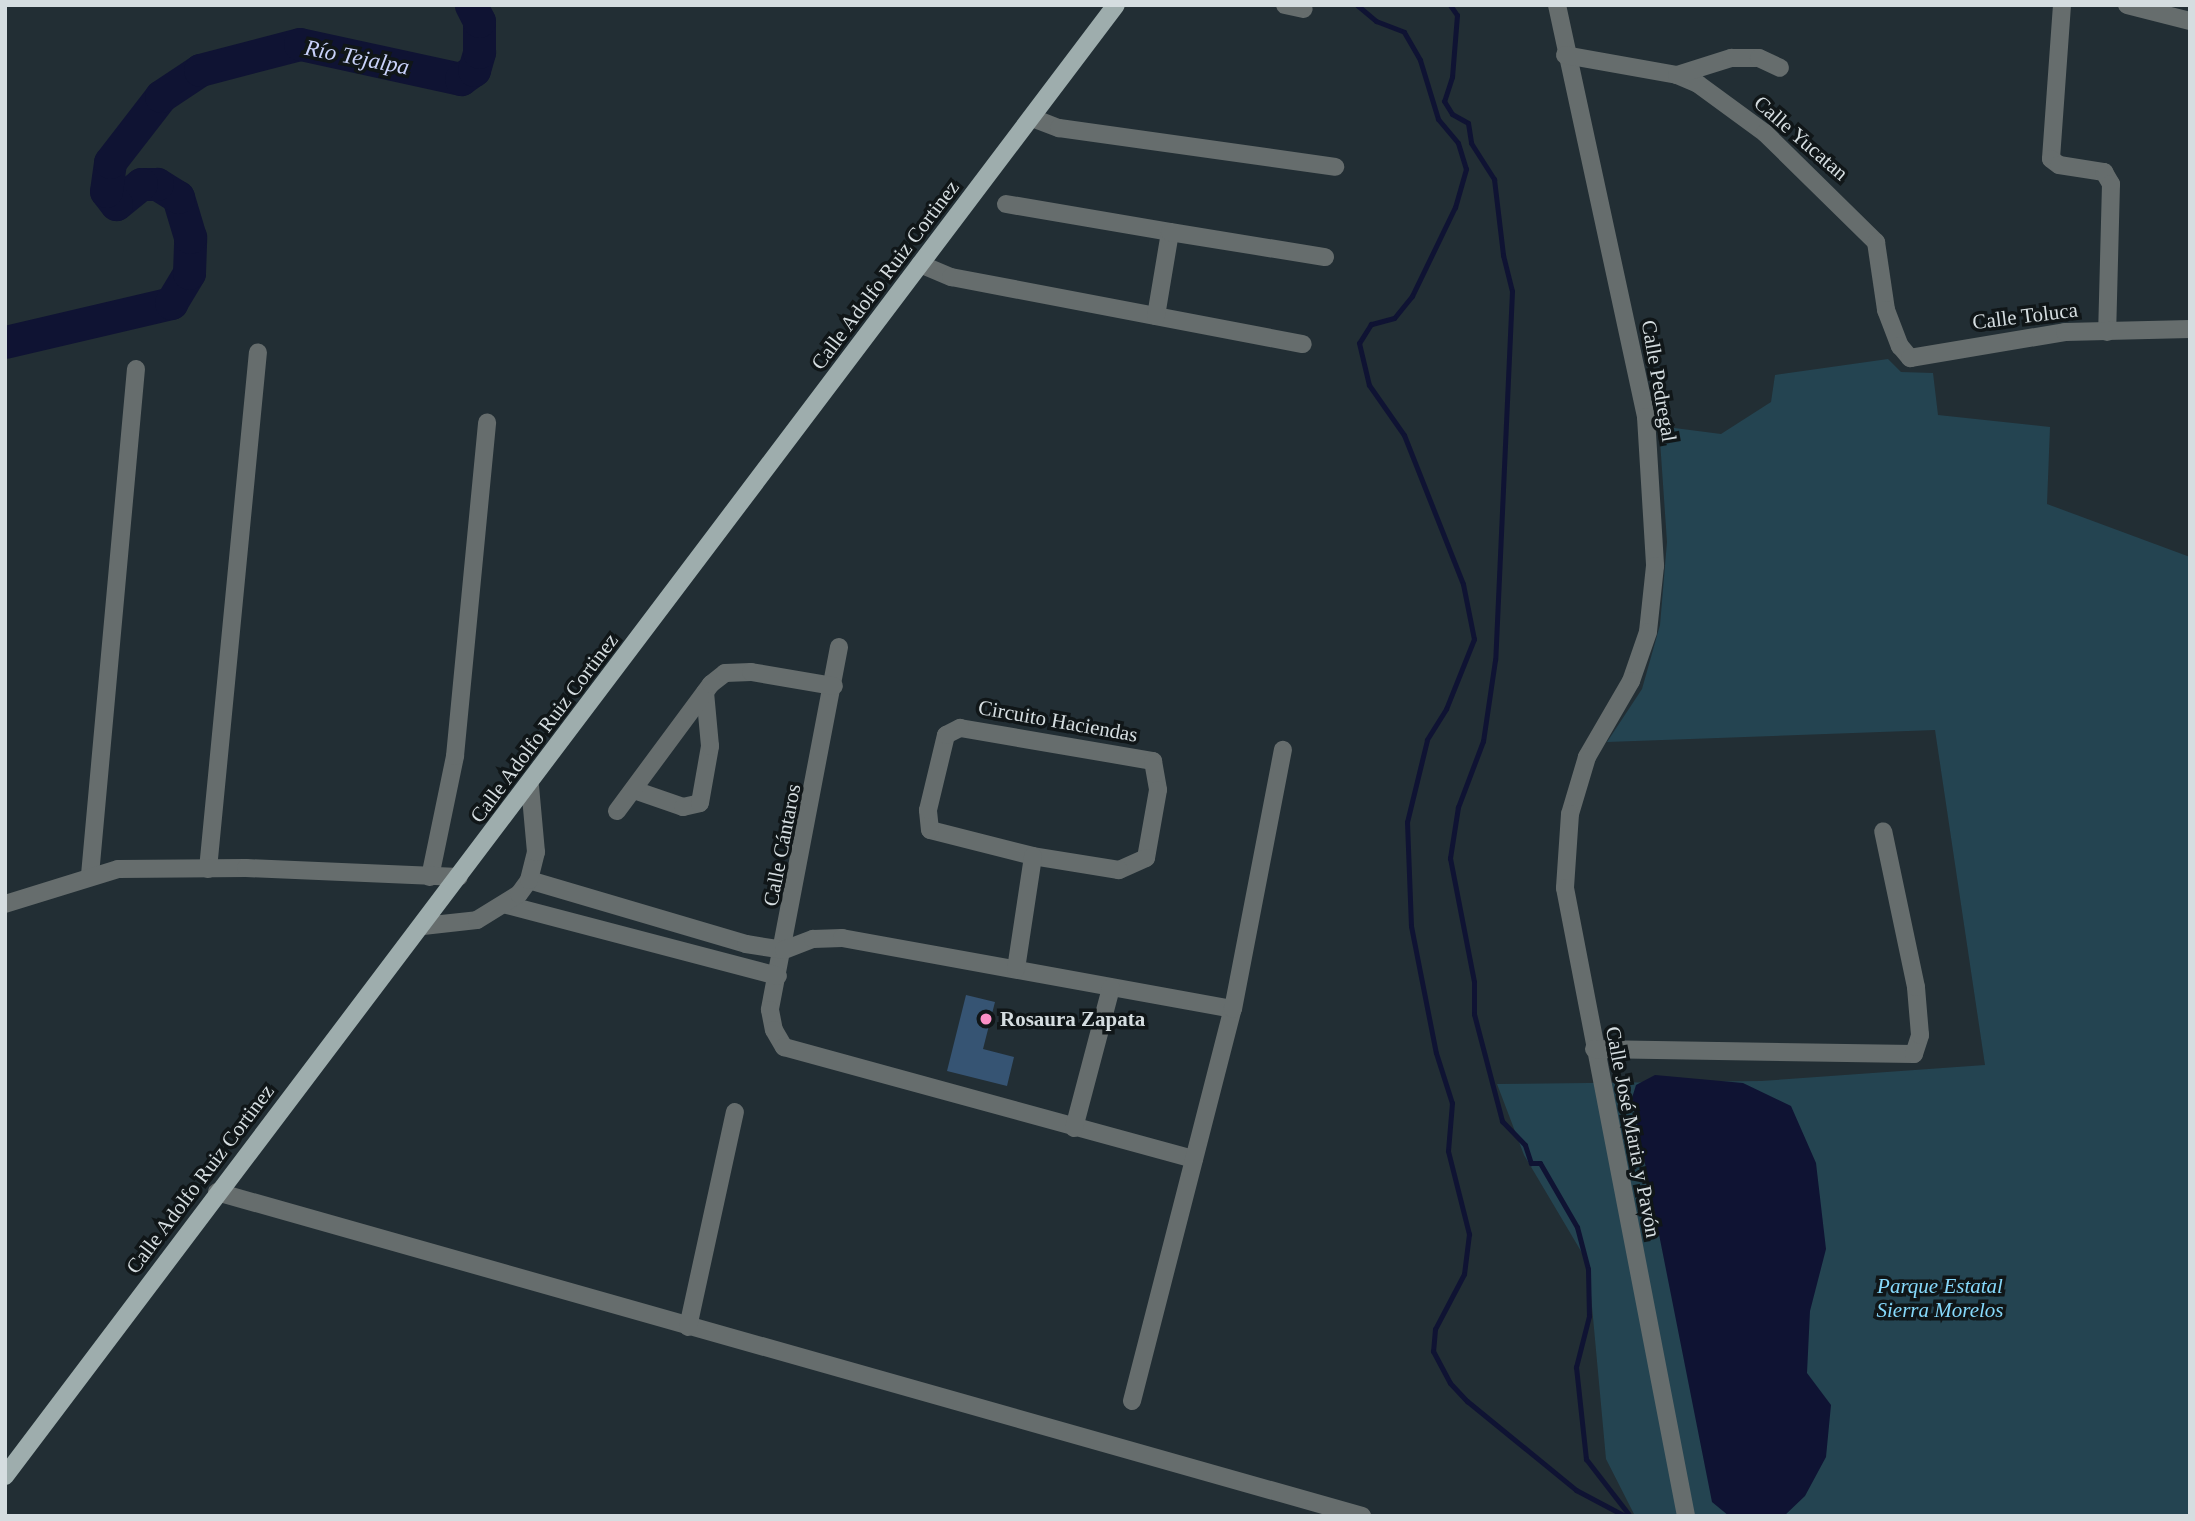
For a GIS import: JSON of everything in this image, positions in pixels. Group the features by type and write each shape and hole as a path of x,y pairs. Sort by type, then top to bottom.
{"main road":[{"name":"Calle Adolfo Ruiz Cortinez","path":"5,1476 217,1192 530,786 920,264 1035,119 1116,5"}],"street":[{"path":"1285,5 1304,9"},
{"name":"Calle Pedregal","path":"1557,5 1565,55 1646,417 1653,496 1655,566 1648,632 1631,681 1587,757"},
{"path":"2062,5 2051,159 2059,165 2104,172 2111,184 2107,332"},
{"path":"2127,5 2190,21"},
{"name":"Calle Yucatan","path":"1565,55 1677,75 1698,84 1765,133 1867,229 1880,253 1886,310 1900,346 1910,358"},
{"path":"1677,75 1731,58 1759,58 1780,68"},
{"path":"1035,119 1059,128 1335,167"},
{"path":"1006,204 1325,257"},
{"path":"1156,316 1170,232"},
{"path":"920,264 951,277 1303,344"},
{"name":"Calle Toluca","path":"1910,358 2065,332 2190,330"},
{"path":"208,869 258,352"},
{"path":"89,876 136,369"},
{"path":"430,877 456,756 487,423"},
{"name":"Calle Cántaros","path":"839,647 784,950 770,1010 774,1030 784,1047 1074,1128"},
{"path":"617,811 705,692 725,673 751,672 834,686"},
{"path":"634,790 683,807 700,803 710,746 705,692"},
{"name":"Circuito Haciendas","path":"968,728 1153,761 1158,790 1146,858 1138,865 1119,870 1033,856 930,830 928,810 946,735 968,728"},
{"path":"1132,1401 1233,1009 1283,750"},
{"name":"Calle José Maria y Pavón","path":"1587,757 1570,814 1564,888 1686,1516"},
{"path":"423,926 477,920 507,905 529,880 536,835 530,786"},
{"path":"1594,1049 1914,1054 1920,1035 1916,987 1883,831"},
{"path":"1016,970 1033,856"},
{"path":"5,904 118,869 208,869 459,877"},
{"path":"529,880 717,936 784,950 813,939 842,938 1233,1009"},
{"path":"507,905 778,976"},
{"path":"1111,988 1074,1128 1194,1159"},
{"path":"688,1327 735,1112"},
{"path":"217,1192 1362,1516"}],"green space":[{"name":"Parque Estatal Sierra Morelos","path":"1888,359 1901,372 1933,373 1938,415 2050,427 2047,504 2190,557 2190,1516 1635,1516 1606,1459 1588,1263 1524,1155 1497,1084 1761,1081 1985,1065 1935,730 1607,742 1642,689 1660,625 1667,542 1659,426 1721,434 1771,402 1775,375"}],"shaded area":[{"path":"1655,1075 1743,1083 1791,1106 1816,1163 1826,1249 1810,1311 1807,1373 1831,1405 1826,1457 1805,1496 1784,1516 1729,1516 1712,1502 1632,1098 1636,1085"}],"building":[{"path":"966,995 995,1002 983,1049 1014,1057 1007,1086 947,1071"}],"waterway":[{"name":"Río Tejalpa","path":"5,342 171,303 189,273 190,237 178,197 157,184 141,184 116,204 106,191 110,162 161,96 200,70 300,44 461,79 474,70 479,52 479,21 471,5"},
{"path":"1357,5 1376,21 1404,32 1420,60 1438,119 1458,143 1466,169 1455,207 1412,296 1394,318 1371,324 1359,343 1369,385 1404,435 1463,584 1474,639 1446,709 1427,740 1407,822 1411,926 1436,1053 1452,1103 1448,1151 1469,1234 1464,1274 1435,1329 1433,1351 1450,1383 1467,1401 1576,1490 1625,1516"},
{"path":"1450,5 1457,15 1452,77 1444,101 1452,114 1468,123 1471,143 1494,179 1503,255 1512,291 1495,660 1483,741 1458,807 1450,858 1474,982 1474,1014 1502,1121 1525,1145 1531,1163 1540,1163 1577,1227 1588,1269 1589,1316 1576,1367 1586,1459 1630,1516"}],"place":[{"name":"Rosaura Zapata","path":"986,1019"}]}
